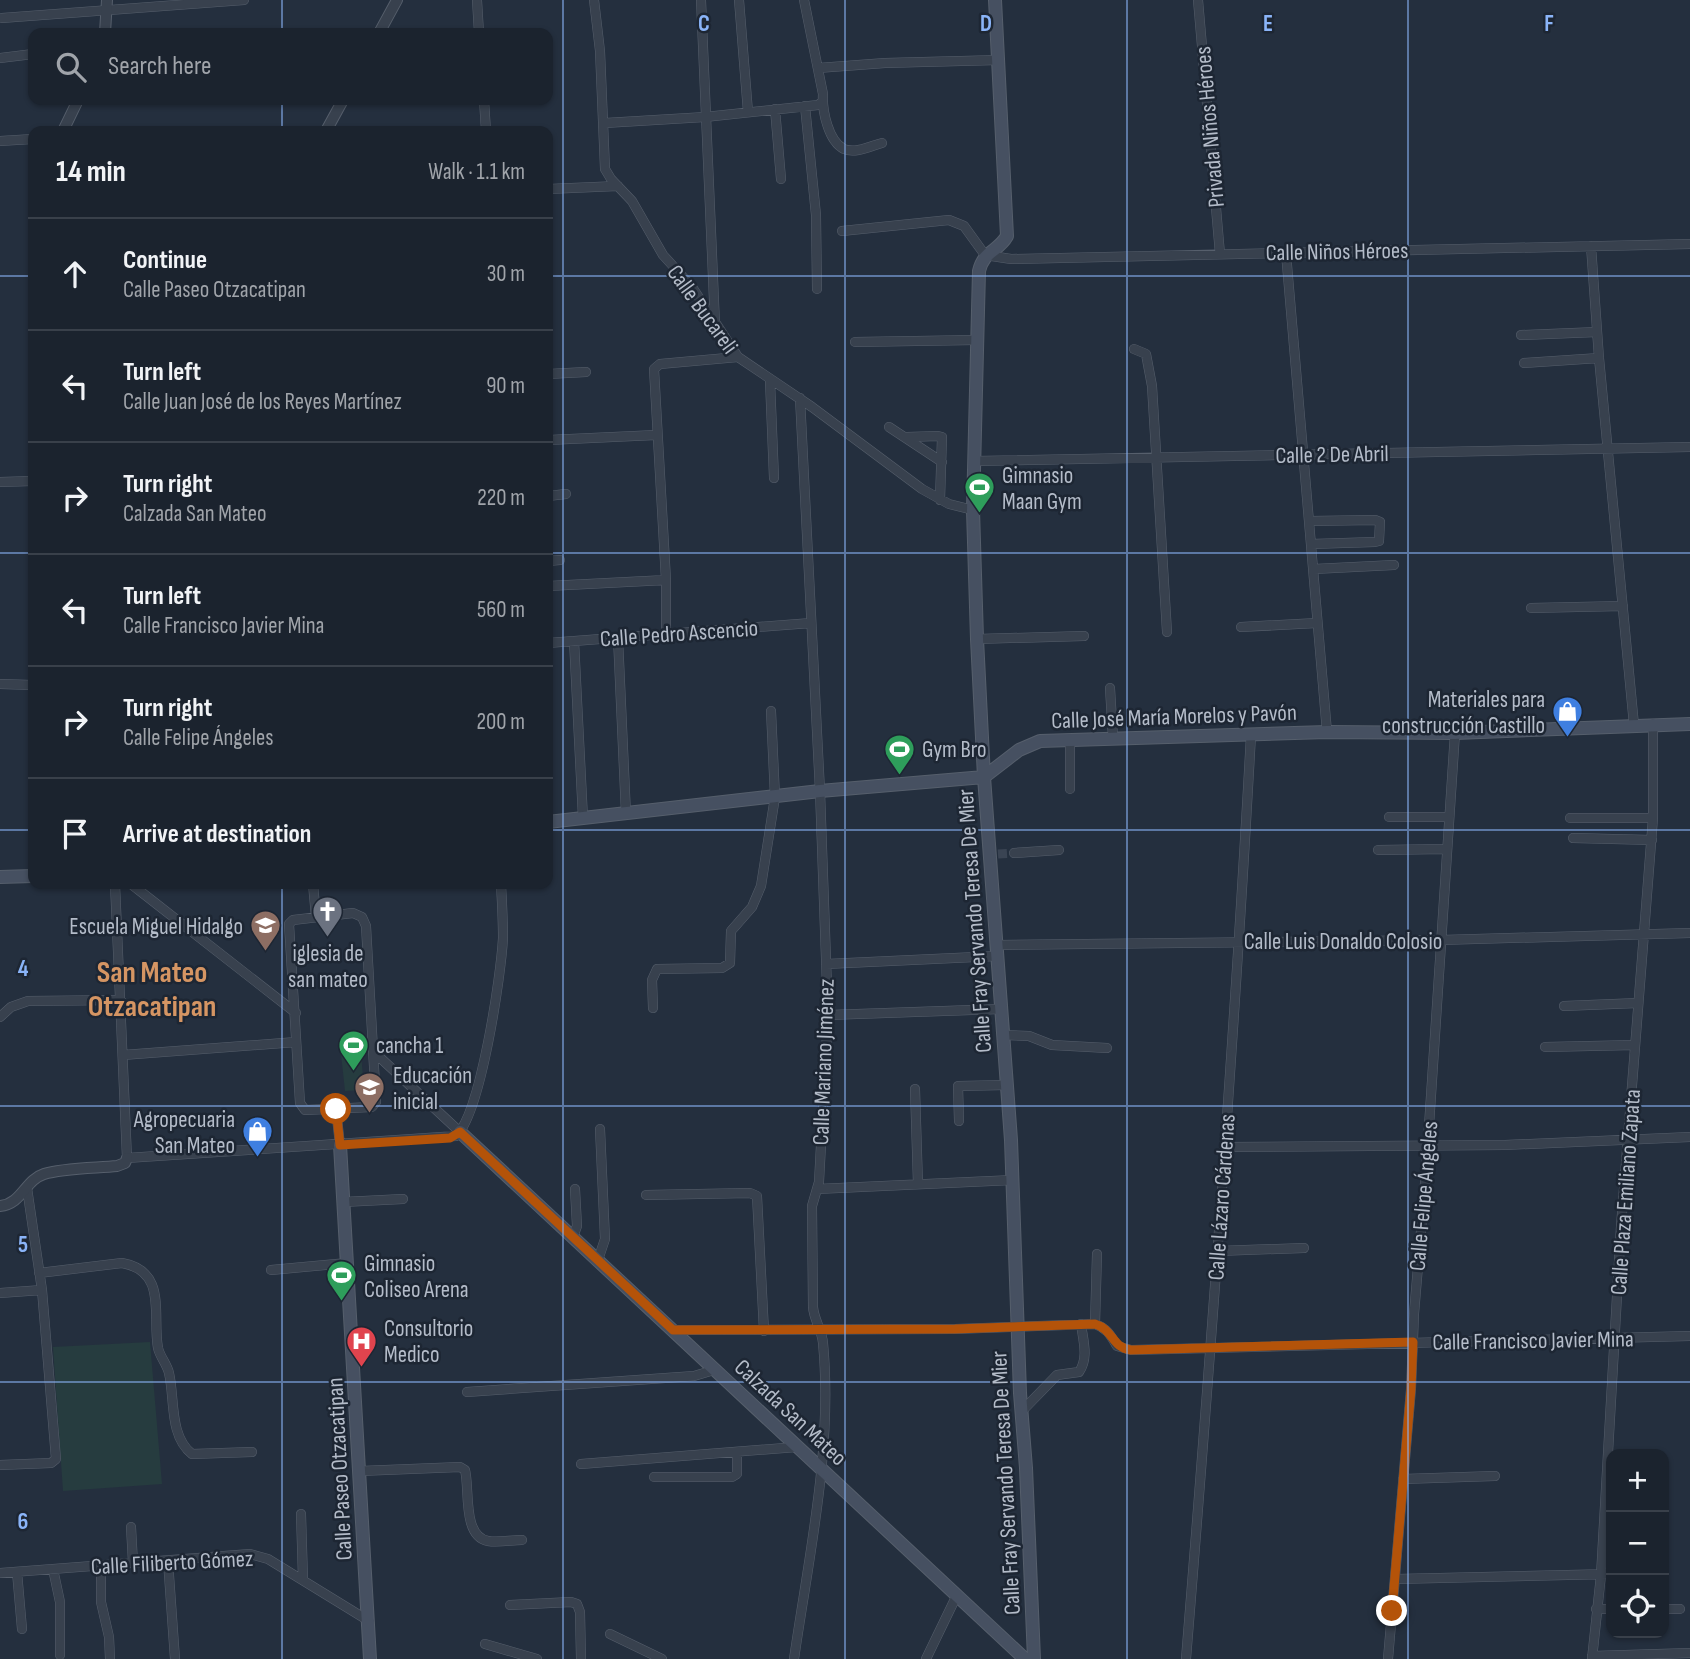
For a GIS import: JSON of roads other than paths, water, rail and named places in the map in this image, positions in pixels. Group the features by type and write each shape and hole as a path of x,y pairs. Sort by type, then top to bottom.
{"main road":[{"path":"985,255 1007,236 995,0"},
{"name":"Calle Fray Servando Teresa De Mier","path":"985,255 979,271 976,340 973,510 977,639 984,777 994,854 997,951 1013,1180 1021,1412 1034,1659"},
{"name":"Calle José María Morelos y Pavón","path":"984,777 1025,746 1040,741 1327,733 1455,733 1634,724 1690,724"},
{"path":"553,821 820,791 984,777"},
{"path":"0,877 28,876"},
{"name":"Calzada San Mateo","path":"460,1132 956,1597 1026,1659"},
{"name":"Calle Paseo Otzacatipan","path":"340,1145 370,1659"}],"street":[{"path":"2,18 107,5 244,0"},
{"path":"382,28 397,0"},
{"path":"477,0 479,28"},
{"name":"Calle Bucareli","path":"594,0 600,51 605,169 632,201 663,254 692,287 738,358 800,398 922,489 940,500 973,510"},
{"path":"701,0 716,326"},
{"path":"739,0 748,112"},
{"path":"804,0 822,102 832,137 843,149 854,150 882,143"},
{"name":"Privada Niños Héroes","path":"1198,0 1220,254"},
{"path":"105,28 107,5"},
{"path":"0,58 28,55"},
{"path":"818,68 999,60"},
{"path":"604,123 705,117 822,102"},
{"path":"65,126 76,105"},
{"path":"329,126 340,105"},
{"path":"484,105 486,126"},
{"path":"805,106 816,215 817,289"},
{"path":"775,109 781,179"},
{"path":"0,141 28,139"},
{"path":"553,189 618,186"},
{"path":"842,231 949,220 964,226 985,255"},
{"name":"Calle Niños Héroes","path":"985,255 1012,259 1051,259 1690,244"},
{"path":"1591,246 1607,448 1634,724"},
{"path":"1286,253 1327,733"},
{"path":"1521,335 1597,332"},
{"path":"855,342 976,340"},
{"path":"1134,349 1146,354 1148,362 1157,451 1167,632"},
{"path":"666,634 666,580 653,373 655,367 660,364 738,358"},
{"path":"1524,363 1599,358"},
{"path":"553,374 586,372"},
{"path":"771,381 774,478"},
{"name":"Calle Mariano Jiménez","path":"794,1659 824,1444 824,1344 813,1307 812,1206 817,1189 828,1015 820,791 800,398"},
{"path":"889,427 942,462"},
{"path":"553,440 656,435"},
{"path":"907,438 942,437 940,500"},
{"name":"Calle 2 De Abril","path":"974,461 1690,447"},
{"path":"0,482 28,481"},
{"path":"553,495 566,494"},
{"path":"1310,521 1376,520 1380,522 1381,537 1375,542 1311,544"},
{"path":"553,561 560,561"},
{"path":"1314,569 1394,565"},
{"path":"553,586 666,580"},
{"path":"1531,608 1623,606"},
{"path":"1241,627 1317,623"},
{"name":"Calle Pedro Ascencio","path":"553,643 811,624"},
{"path":"977,639 1084,636"},
{"path":"618,638 626,814"},
{"path":"574,641 583,818"},
{"path":"0,684 28,685"},
{"path":"1110,688 1113,738"},
{"path":"653,1008 652,980 657,969 722,968 730,963 732,931 752,907 761,886 775,797 771,711"},
{"name":"Calle Plaza Emiliano Zapata","path":"1608,1512 1615,1338 1652,839 1653,724"},
{"name":"Calle Felipe Ángeles","path":"1388,1659 1396,1579 1455,733"},
{"name":"Calle Lázaro Cárdenas","path":"1186,1659 1240,942 1251,735"},
{"path":"1070,739 1070,789"},
{"path":"1389,817 1449,817"},
{"path":"1570,818 1653,818"},
{"path":"1573,838 1652,839"},
{"path":"1378,850 1447,849"},
{"path":"1014,853 1059,850"},
{"path":"0,1206 15,1202 38,1176 117,1166 125,1163 127,1158 115,889"},
{"path":"137,889 296,1013"},
{"path":"313,889 316,917"},
{"path":"127,1158 450,1138 460,1132 472,1106 479,1080 494,1003 503,940 500,889"},
{"path":"353,913 360,914 365,920 374,1052 375,1104 372,1107 307,1110 301,1107 289,924 293,920 316,917 353,913"},
{"name":"Calle Luis Donaldo Colosio","path":"826,964 997,951 1240,942 1690,933"},
{"path":"0,1017 11,1007 28,1001 121,1000"},
{"path":"1564,1006 1638,1003"},
{"path":"828,1015 1001,1009"},
{"path":"1003,1035 1029,1036 1052,1045 1107,1048"},
{"path":"123,1055 296,1042"},
{"path":"1545,1047 1635,1045"},
{"name":"Calzada San Mateo","path":"374,1052 460,1132"},
{"path":"959,1121 958,1086 1007,1085"},
{"path":"915,1089 918,1184"},
{"name":"Calle Paseo Otzacatipan","path":"336,1109 340,1145"},
{"path":"598,1260 604,1239 600,1129"},
{"path":"1224,1147 1505,1145 1690,1138"},
{"path":"817,1189 1013,1180"},
{"path":"0,1465 51,1463 55,1460 42,1290 27,1188"},
{"path":"573,1237 577,1226 575,1189"},
{"path":"646,1195 750,1193 757,1196 764,1331"},
{"path":"344,1202 403,1199"},
{"path":"1218,1251 1304,1248"},
{"path":"673,1330 764,1331 1095,1324 1097,1254"},
{"path":"39,1273 122,1263 145,1273 155,1297 159,1352 169,1370 181,1442 192,1454 252,1452"},
{"path":"271,1270 347,1264"},
{"path":"0,1293 42,1290"},
{"path":"1021,1412 1057,1375 1079,1372 1082,1368 1085,1358 1081,1324"},
{"name":"Calle Francisco Javier Mina","path":"1095,1324 1104,1327 1117,1346 1123,1349 1690,1336"},
{"path":"467,1392 694,1376 714,1370"},
{"path":"581,1464 796,1447"},
{"path":"654,1477 732,1477 737,1474 737,1452"},
{"path":"360,1471 460,1467 465,1470 467,1478 470,1521 474,1532 487,1541 522,1540"},
{"path":"1403,1479 1495,1476"},
{"path":"301,1514 303,1579"},
{"path":"131,1527 133,1563"},
{"name":"Calle Filiberto Gómez","path":"0,1573 250,1554 268,1559 369,1621"},
{"path":"168,1561 175,1659"},
{"path":"101,1565 101,1602 104,1625 109,1637 110,1659"},
{"path":"53,1569 60,1601 60,1655"},
{"path":"17,1572 22,1629"},
{"path":"1396,1579 1606,1574"},
{"name":"Calle Plaza Emiliano Zapata","path":"1592,1657 1596,1609 1606,1574"},
{"path":"926,1659 956,1597"},
{"path":"510,1605 570,1602 577,1604 580,1612 581,1659"},
{"path":"1596,1609 1606,1609"},
{"path":"1669,1609 1680,1609"},
{"path":"610,1634 662,1659"},
{"path":"485,1644 537,1659"},
{"path":"1592,1657 1690,1653"}],"tunnel":[{"path":"998,854 1014,853"}],"place":[{"name":"Gimnasio Maan Gym","path":"979,515"},
{"name":"Materiales para construcción Castillo","path":"1568,739"},
{"name":"Gym Bro","path":"899,776"},
{"name":"iglesia de san mateo","path":"328,939"},
{"name":"Escuela Miguel Hidalgo","path":"266,953"},
{"name":"cancha 1","path":"353,1072"},
{"name":"Educación inicial","path":"370,1115"},
{"name":"Agropecuaria San Mateo","path":"258,1159"},
{"name":"Gimnasio Coliseo Arena","path":"341,1303"},
{"name":"Consultorio Medico","path":"361,1368"}],"district":[{"name":"San Mateo Otzacatipan","path":"152,989"}]}
